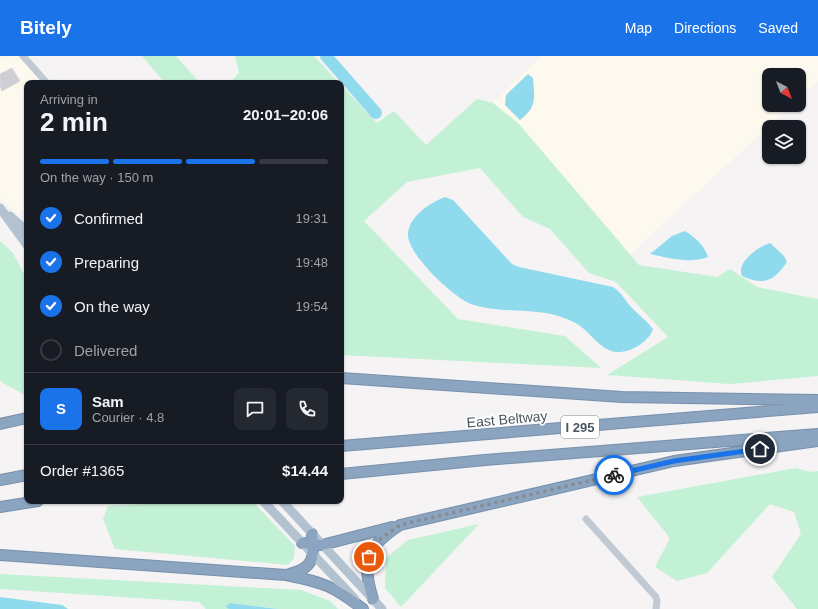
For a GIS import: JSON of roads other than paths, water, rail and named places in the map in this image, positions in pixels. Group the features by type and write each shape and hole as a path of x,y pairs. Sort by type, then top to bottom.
{"highway":[{"path":"344,378 622,398 818,400"},
{"name":"East Beltway","path":"344,446 818,407"},
{"path":"0,424 24,419"},
{"name":"I 295","path":"344,474 485,460 818,434"},
{"path":"286,575 302,571 310,564 313,555 312,541 400,525 674,461 818,441"},
{"path":"0,480 24,476"},
{"path":"0,507 24,503"},
{"path":"373,600 366,573 369,557 379,540 400,525"},
{"path":"0,555 286,575 314,580 334,588 364,609"}],"main road":[{"path":"0,207 24,228"},
{"path":"0,207 24,241"},
{"path":"267,504 312,541 382,609"},
{"path":"284,504 312,541"},
{"path":"313,555 364,609"}],"street":[{"path":"23,56 44,80"},
{"path":"586,519 656,597 657,605"}],"water":[{"path":"528,74 533,78 534,101 530,110 520,120 505,105 506,95"},
{"path":"445,197 453,200 512,264 519,267 613,287 651,326 653,329 651,334 633,349 617,352 606,349 584,329 572,321 564,318 542,313 493,309 471,304 463,300 432,274 415,252 408,234 412,221 421,211"},
{"path":"685,231 699,242 708,257 686,260 672,259 650,254 672,236"},
{"path":"770,243 784,256 787,262 778,274 768,280 762,281 756,281 742,276 741,271 745,260 754,252"},
{"path":"0,597 62,605 68,609 0,609"},
{"path":"231,603 278,609 229,609 226,607"}],"waterway":[{"path":"326,56 376,113"}]}
